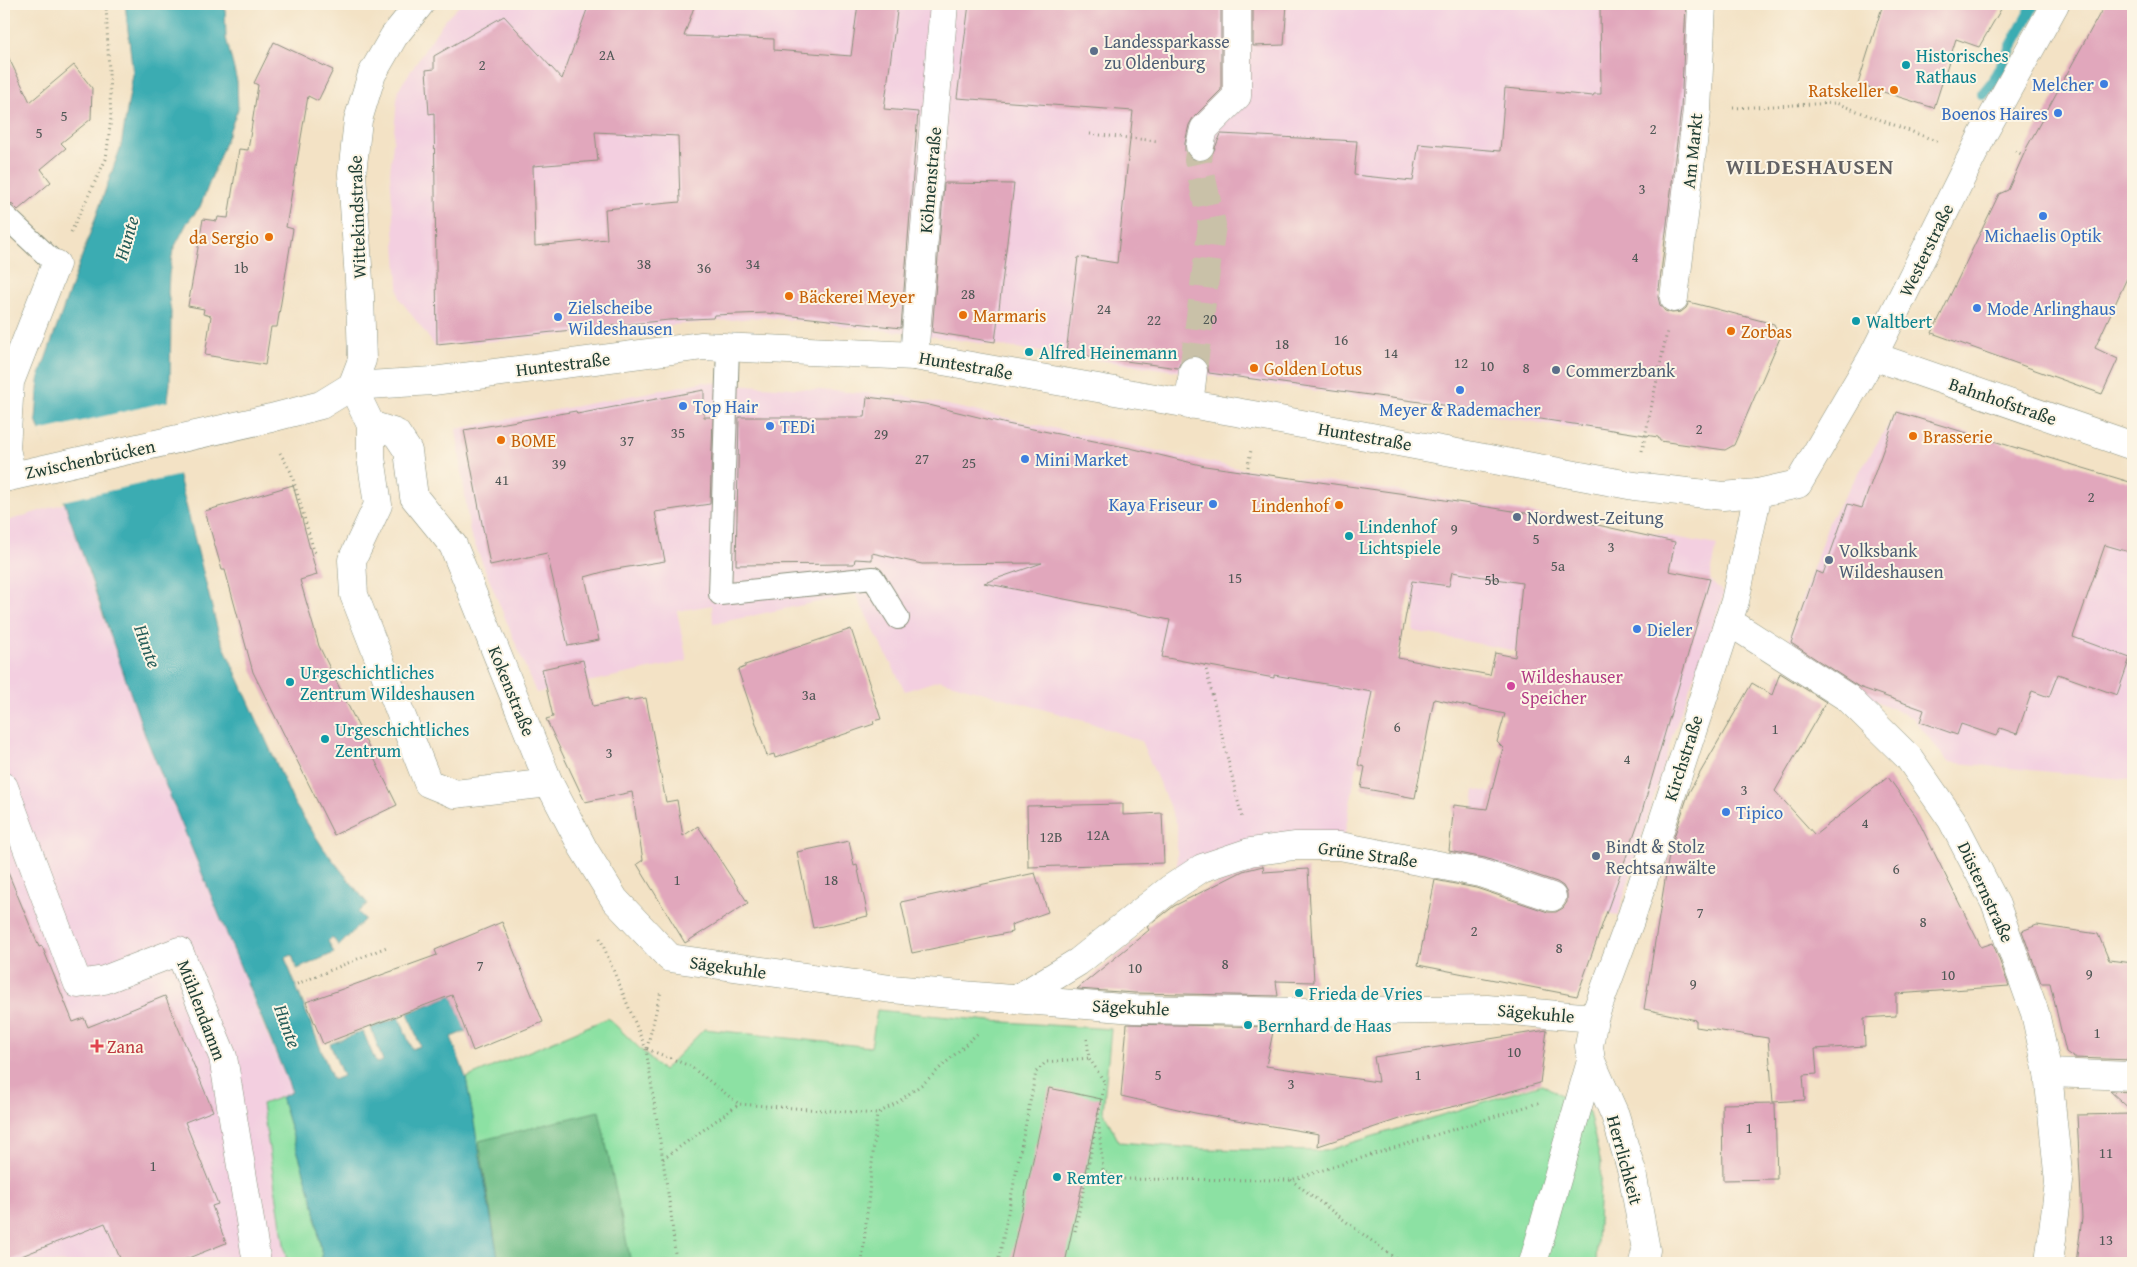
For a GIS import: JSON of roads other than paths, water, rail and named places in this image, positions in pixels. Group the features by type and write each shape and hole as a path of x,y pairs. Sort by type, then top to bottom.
{"street":[{"name":"Wittekindstraße","path":"352,386 362,360 352,174 358,120 372,74 394,36 420,4"},
{"name":"Köhnenstraße","path":"914,356 944,4"},
{"path":"1200,146 1204,128 1237,96 1238,4"},
{"name":"Am Markt","path":"1674,298 1697,110 1702,4"},
{"name":"Westerstraße","path":"1758,493 1798,484 1873,356 1973,155 2055,4"},
{"path":"8,477 6,449 10,382 56,264"},
{"name":"Huntestraße","path":"176,440 321,405 352,386 433,381 702,346 728,346 914,356 1259,416 1634,486 1722,496 1758,493"},
{"name":"Bahnhofstraße","path":"1873,356 2133,446"},
{"path":"1189,405 1193,371"},
{"path":"352,386 371,425 371,457 378,505 352,560 354,595 428,783 455,794 548,782"},
{"name":"Kokenstraße","path":"371,425 396,433 408,451 414,497 453,545 548,782 583,848 615,900 670,958"},
{"name":"Zwischenbrücken","path":"8,477 176,440"},
{"name":"Kirchstraße","path":"1594,1018 1630,921 1735,600 1758,493"},
{"name":"Düsternstraße","path":"1728,621 1848,698 1909,758 1952,820 1996,905 2035,1013 2048,1074 2059,1182 2049,1263"},
{"name":"Mühlendamm","path":"4,787 78,984 104,980 179,951 223,1057 257,1263"},
{"name":"Grüne Straße","path":"1015,1000 1078,962 1170,889 1202,868 1250,852 1294,846 1340,846 1480,873 1552,897"},
{"name":"Sägekuhle","path":"670,958 891,990 1144,1009 1310,1012 1487,1008 1594,1018"},
{"name":"Herrlichkeit","path":"1594,1018 1589,1046 1591,1061 1615,1116 1632,1172 1646,1250 1643,1263"},
{"name":"Herrlichkeit","path":"1533,1263 1591,1061"},
{"path":"2048,1074 2133,1076"}],"lane":[{"path":"4,215 56,264"},
{"path":"728,346 720,594 873,578 898,618"}],"water":[{"name":"Hunte","path":"125,4 225,4 226,38 237,81 238,109 200,207 187,223 173,250 169,274 168,293 171,312 168,399 179,477 219,635 294,803 324,849 368,904 358,912 365,919 339,946 332,937 328,941 334,953 297,969 292,955 285,958 333,1080 343,1076 330,1044 363,1031 376,1063 383,1061 371,1028 399,1017 412,1049 420,1046 408,1013 452,995 466,1031 451,1037 466,1078 499,1263 323,1263 314,1205 281,1097 292,1092 145,735 36,420 39,377 121,146 133,74"}],"waterway":[{"path":"1983,94 1992,83 2034,4"}],"tunnel":[{"path":"1193,371 1212,225 1198,160 1200,146"}],"place":[{"name":"Landessparkasse zu Oldenburg","path":"1094,51"},
{"name":"Historisches Rathaus","path":"1906,65"},
{"name":"Melcher","path":"2104,84"},
{"name":"Ratskeller","path":"1894,90"},
{"name":"Boenos Haires","path":"2058,113"},
{"name":"Michaelis Optik","path":"2043,216"},
{"name":"da Sergio","path":"269,237"},
{"name":"Bäckerei Meyer","path":"789,296"},
{"name":"Mode Arlinghaus","path":"1977,308"},
{"name":"Marmaris","path":"963,315"},
{"name":"Zielscheibe Wildeshausen","path":"558,317"},
{"name":"Waltbert","path":"1856,321"},
{"name":"Zorbas","path":"1731,331"},
{"name":"Alfred Heinemann","path":"1029,352"},
{"name":"Golden Lotus","path":"1254,368"},
{"name":"Commerzbank","path":"1556,370"},
{"name":"Meyer & Rademacher","path":"1460,390"},
{"name":"Top Hair","path":"683,406"},
{"name":"TEDi","path":"770,426"},
{"name":"Brasserie","path":"1913,436"},
{"name":"BOME","path":"501,440"},
{"name":"Mini Market","path":"1025,459"},
{"name":"Kaya Friseur","path":"1213,504"},
{"name":"Lindenhof","path":"1339,505"},
{"name":"Nordwest-Zeitung","path":"1517,517"},
{"name":"Lindenhof Lichtspiele","path":"1349,536"},
{"name":"Volksbank Wildeshausen","path":"1829,560"},
{"name":"Dieler","path":"1637,629"},
{"name":"Urgeschichtliches Zentrum Wildeshausen","path":"290,682"},
{"name":"Wildeshauser Speicher","path":"1511,686"},
{"name":"Urgeschichtliches Zentrum","path":"325,739"},
{"name":"Tipico","path":"1726,812"},
{"name":"Bindt & Stolz Rechtsanwälte","path":"1596,856"},
{"name":"Frieda de Vries","path":"1299,993"},
{"name":"Bernhard de Haas","path":"1248,1025"},
{"name":"Zana","path":"97,1046"},
{"name":"Remter","path":"1057,1177"}],"district":[{"name":"WILDESHAUSEN","path":"1810,166"}]}
